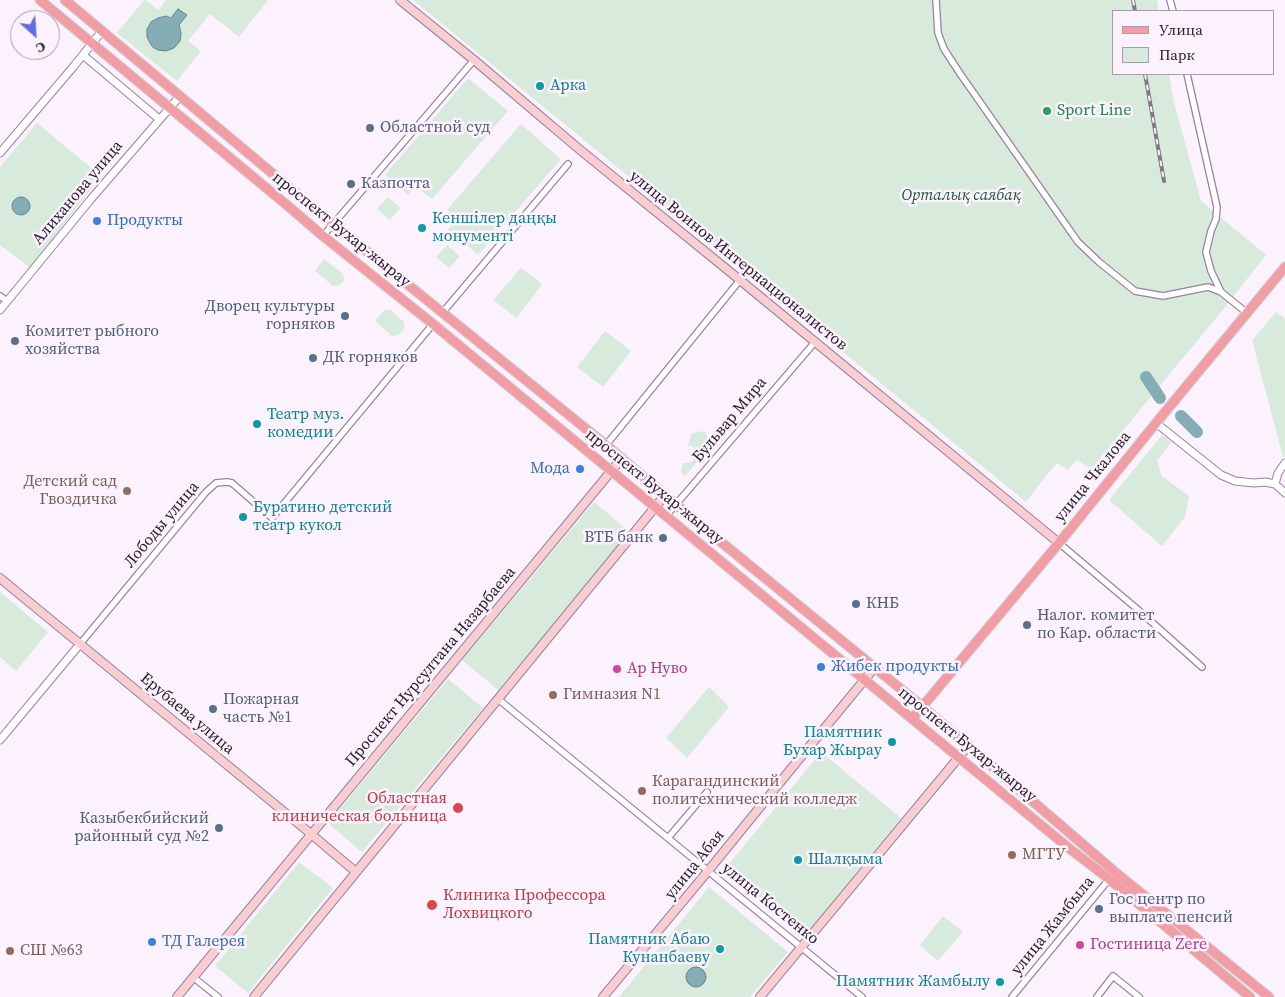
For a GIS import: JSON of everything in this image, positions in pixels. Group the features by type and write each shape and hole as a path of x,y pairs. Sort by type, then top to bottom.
{"main road":[{"name":"проспект Бухар-жырау","path":"40,0 323,236 433,324 1070,849 1112,876 1269,997"},
{"name":"проспект Бухар-жырау","path":"65,0 333,224 622,458 676,505 923,706 1250,997"},
{"name":"улица Воинов Интернационалистов","path":"400,0 1059,543"},
{"name":"улица Чкалова","path":"912,719 1285,267"},
{"name":"Проспект Нурсултана Назарбаева","path":"177,997 622,458"},
{"path":"254,997 665,495"},
{"name":"Ерубаева улица","path":"0,578 356,872"},
{"name":"улица Абая","path":"603,997 875,667"},
{"path":"760,997 969,745"}],"street":[{"path":"936,0 938,33 944,49 1078,242 1135,291 1163,296 1208,288 1221,292 1247,313"},
{"path":"0,153 102,31"},
{"path":"83,55 159,119"},
{"path":"323,236 474,60"},
{"path":"1187,75 1217,207 1216,219 1206,252 1211,271 1221,292"},
{"name":"Алиханова улица","path":"0,310 86,204 180,96"},
{"path":"443,312 568,164"},
{"path":"606,445 740,280"},
{"path":"0,296 7,302"},
{"name":"Лободы улица","path":"0,740 206,492 216,483 232,483 272,518 433,324"},
{"name":"Бульвар Мира","path":"666,516 814,342"},
{"path":"1156,422 1221,475 1235,481 1275,484 1285,493"},
{"path":"1275,484 1278,474 1285,463"},
{"path":"1059,543 1202,667"},
{"name":"улица Костенко","path":"498,699 862,997"},
{"path":"668,838 707,792"},
{"name":"улица Жамбыла","path":"1012,997 1112,876"},
{"path":"1096,997 1113,976 1140,997"},
{"path":"193,977 218,997"}],"green space":[{"path":"144,0 158,10 166,0 268,0 239,37 210,14 188,41 201,51 177,81 117,33"},
{"name":"Орталық саябақ","path":"413,0 1157,0 1159,10 1112,10 1112,75 1169,75 1174,103 1201,201 1266,255 1091,469 1077,460 1068,470 1057,463 1026,502"},
{"path":"468,78 508,111 432,199 415,186 408,195 385,175"},
{"path":"37,123 101,176 30,268 0,245 0,167"},
{"path":"521,124 561,159 478,255 448,229 457,219 447,210"},
{"path":"388,197 400,208 390,220 377,209"},
{"path":"447,245 460,256 449,268 436,257"},
{"path":"324,259 342,273 345,279 340,285 333,286 315,271"},
{"path":"521,268 542,284 517,318 493,300"},
{"path":"384,310 391,310 404,322 404,329 398,335 392,336 375,321"},
{"path":"1276,312 1285,319 1285,455 1283,457 1252,340"},
{"path":"605,331 631,351 603,387 577,367"},
{"path":"705,431 711,445 685,476 681,472 683,463 692,462 696,455 693,447 688,445 692,433"},
{"path":"1162,435 1171,442 1157,461 1162,476 1189,496 1185,517 1162,546 1109,500"},
{"path":"594,502 630,532 498,690 462,660"},
{"path":"0,592 48,632 16,671 0,657"},
{"path":"448,679 483,708 362,852 328,823"},
{"path":"709,687 729,707 687,758 666,738"},
{"path":"821,752 901,818 804,936 724,870"},
{"path":"299,862 333,888 248,993 215,966"},
{"path":"709,887 788,952 750,997 619,997"},
{"path":"943,916 963,932 938,961 920,945"}],"water":[{"path":"178,9 187,15 179,25 180,41 174,48 166,51 154,48 147,37 147,29 151,22 166,16 171,18"},
{"path":"21,197 27,200 30,206 27,212 21,215 15,212 12,206 15,200"},
{"path":"696,967 703,970 706,977 703,984 696,987 689,984 686,977 689,970"}],"waterway":[{"path":"1146,377 1160,398"},
{"path":"1181,416 1197,432"}],"railway":[{"path":"1133,0 1135,10"},
{"path":"1145,75 1164,181"}],"place":[{"name":"Арка","path":"540,86"},
{"name":"Sport Line","path":"1047,111"},
{"name":"Областной суд","path":"370,128"},
{"name":"Казпочта","path":"351,184"},
{"name":"Продукты","path":"97,221"},
{"name":"Кеншілер даңқы монументі","path":"422,228"},
{"name":"Дворец культуры горняков","path":"345,316"},
{"name":"Комитет рыбного хозяйства","path":"15,341"},
{"name":"ДК горняков","path":"313,358"},
{"name":"Театр муз. комедии","path":"257,424"},
{"name":"Мода","path":"580,469"},
{"name":"Детский сад Гвоздичка","path":"127,491"},
{"name":"Буратино детский театр кукол","path":"243,517"},
{"name":"ВТБ банк","path":"663,538"},
{"name":"КНБ","path":"856,604"},
{"name":"Налог. комитет по Кар. области","path":"1027,625"},
{"name":"Жибек продукты","path":"821,667"},
{"name":"Ар Нуво","path":"617,669"},
{"name":"Гимназия N1","path":"553,695"},
{"name":"Пожарная часть №1","path":"213,709"},
{"name":"Памятник Бухар Жырау","path":"892,742"},
{"name":"Карагандинский политехнический колледж","path":"642,791"},
{"name":"Областная клиническая больница","path":"458,808"},
{"name":"Казыбекбийский районный суд №2","path":"219,828"},
{"name":"МГТУ","path":"1012,855"},
{"name":"Шалқыма","path":"798,860"},
{"name":"Клиника Профессора Лохвицкого","path":"432,905"},
{"name":"Гос центр по выплате пенсий","path":"1099,909"},
{"name":"ТД Галерея","path":"152,942"},
{"name":"Гостиница Zere","path":"1080,945"},
{"name":"Памятник Абаю Кунанбаеву","path":"720,949"},
{"name":"СШ №63","path":"10,951"},
{"name":"Памятник Жамбылу","path":"1000,982"}]}
